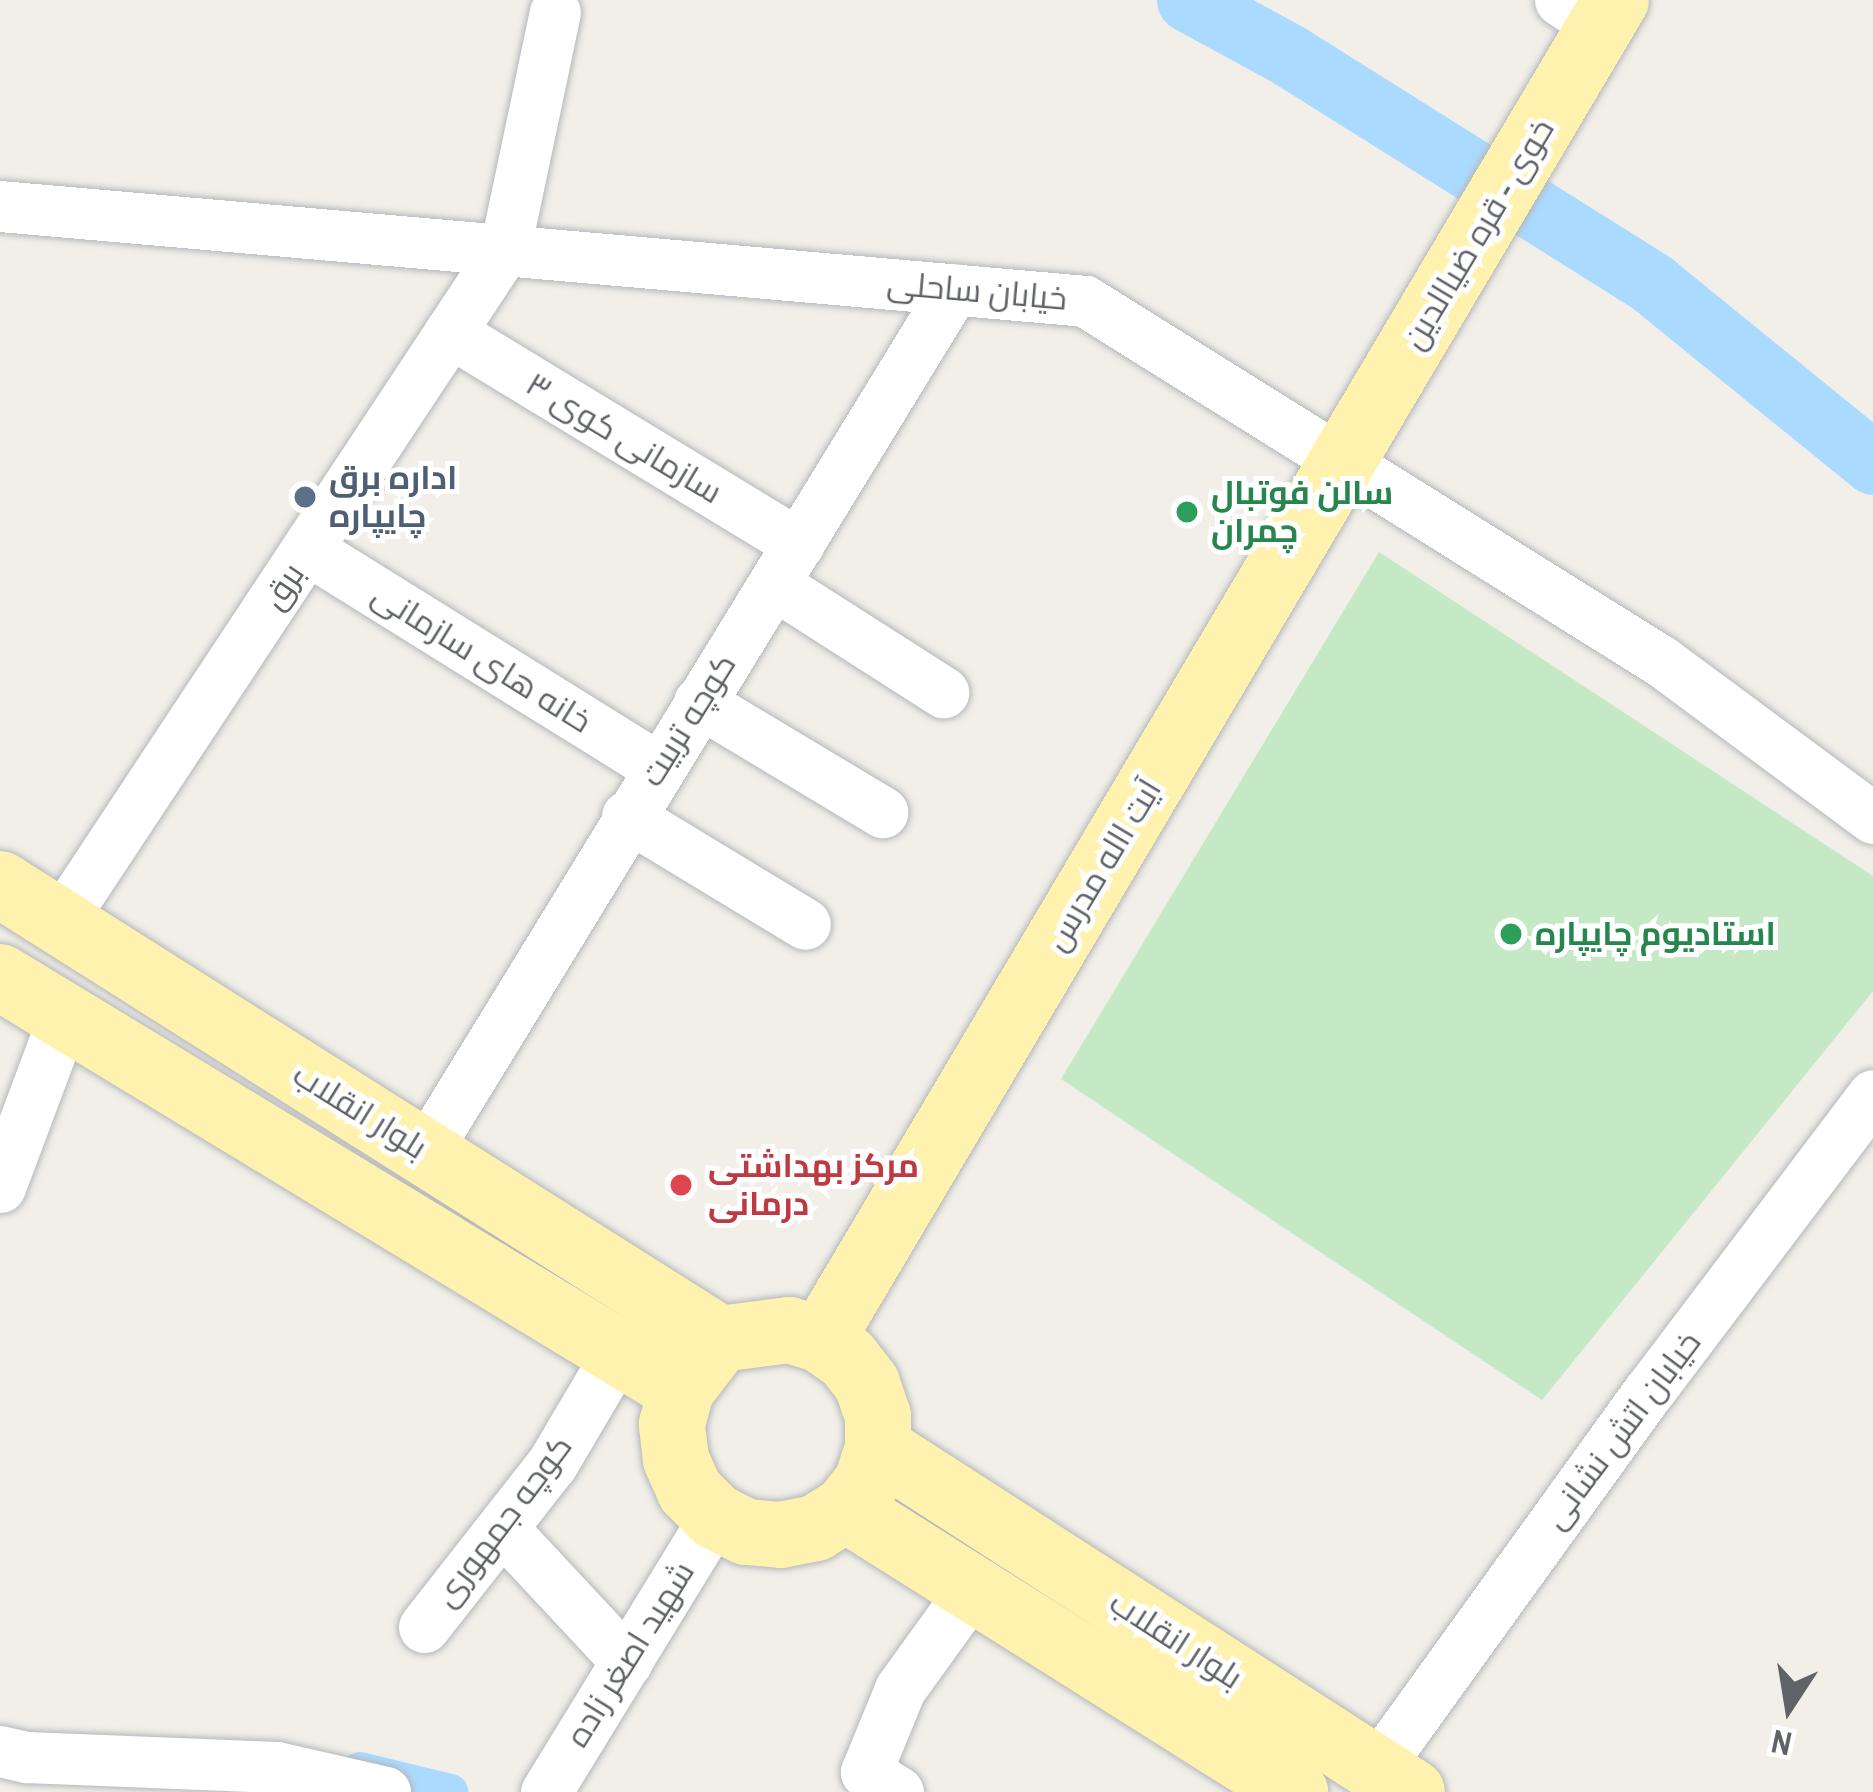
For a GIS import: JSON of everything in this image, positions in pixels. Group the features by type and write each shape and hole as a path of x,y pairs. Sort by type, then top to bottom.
{"main road":[{"name":"خوی - قره ضیاالدین","path":"1385,390 1587,26"},
{"name":"آیت االه مدرس","path":"821,1340 1385,390"},
{"name":"بلوار انقلاب","path":"0,884 720,1339"},
{"path":"0,977 681,1390"},
{"path":"789,1330 821,1340 848,1358 867,1384 878,1416 878,1448 867,1482 846,1509 816,1528 782,1535 746,1532 715,1516 690,1491 676,1459 673,1424 681,1390 720,1339 789,1330"},
{"name":"بلوار انقلاب","path":"878,1448 1394,1780"},
{"name":"بلوار انقلاب","path":"846,1509 1295,1792"}],"street":[{"path":"505,249 555,12"},
{"name":"خیابان ساحلی","path":"0,206 1084,301 1661,661 1873,818"},
{"name":"برق","path":"60,922 505,249"},
{"name":"کوچه تربیت","path":"425,1152 954,289"},
{"name":"سازمانی کوی ۳","path":"450,332 786,564 943,692"},
{"name":"خانه های سازمانی","path":"308,549 657,767"},
{"path":"699,702 882,812"},
{"path":"627,816 805,924"},
{"path":"0,1187 64,1016"},
{"name":"خیابان اتش نشانی","path":"1394,1780 1648,1391 1873,1095"},
{"name":"کوچه جمهوری","path":"424,1627 552,1464 618,1352"},
{"name":"شهید اصغر زاده","path":"568,1782 627,1662 715,1516"},
{"path":"502,1528 627,1662"},
{"path":"898,1792 866,1772 900,1689 972,1588"},
{"path":"0,1750 27,1757 277,1767 385,1792"}],"green space":[{"name":"استادیوم چایپاره","path":"1379,552 1873,876 1873,991 1542,1400 1061,1079"}],"waterway":[{"path":"1188,0 1287,54 1653,284 1873,463"},
{"path":"360,1770 450,1792"}],"place":[{"name":"اداره برق چایپاره","path":"305,497"},
{"name":"سالن فوتبال چمران","path":"1187,512"},
{"name":"استادیوم چایپاره","path":"1511,934"},
{"name":"مرکز بهداشتی درمانی","path":"681,1185"}]}
